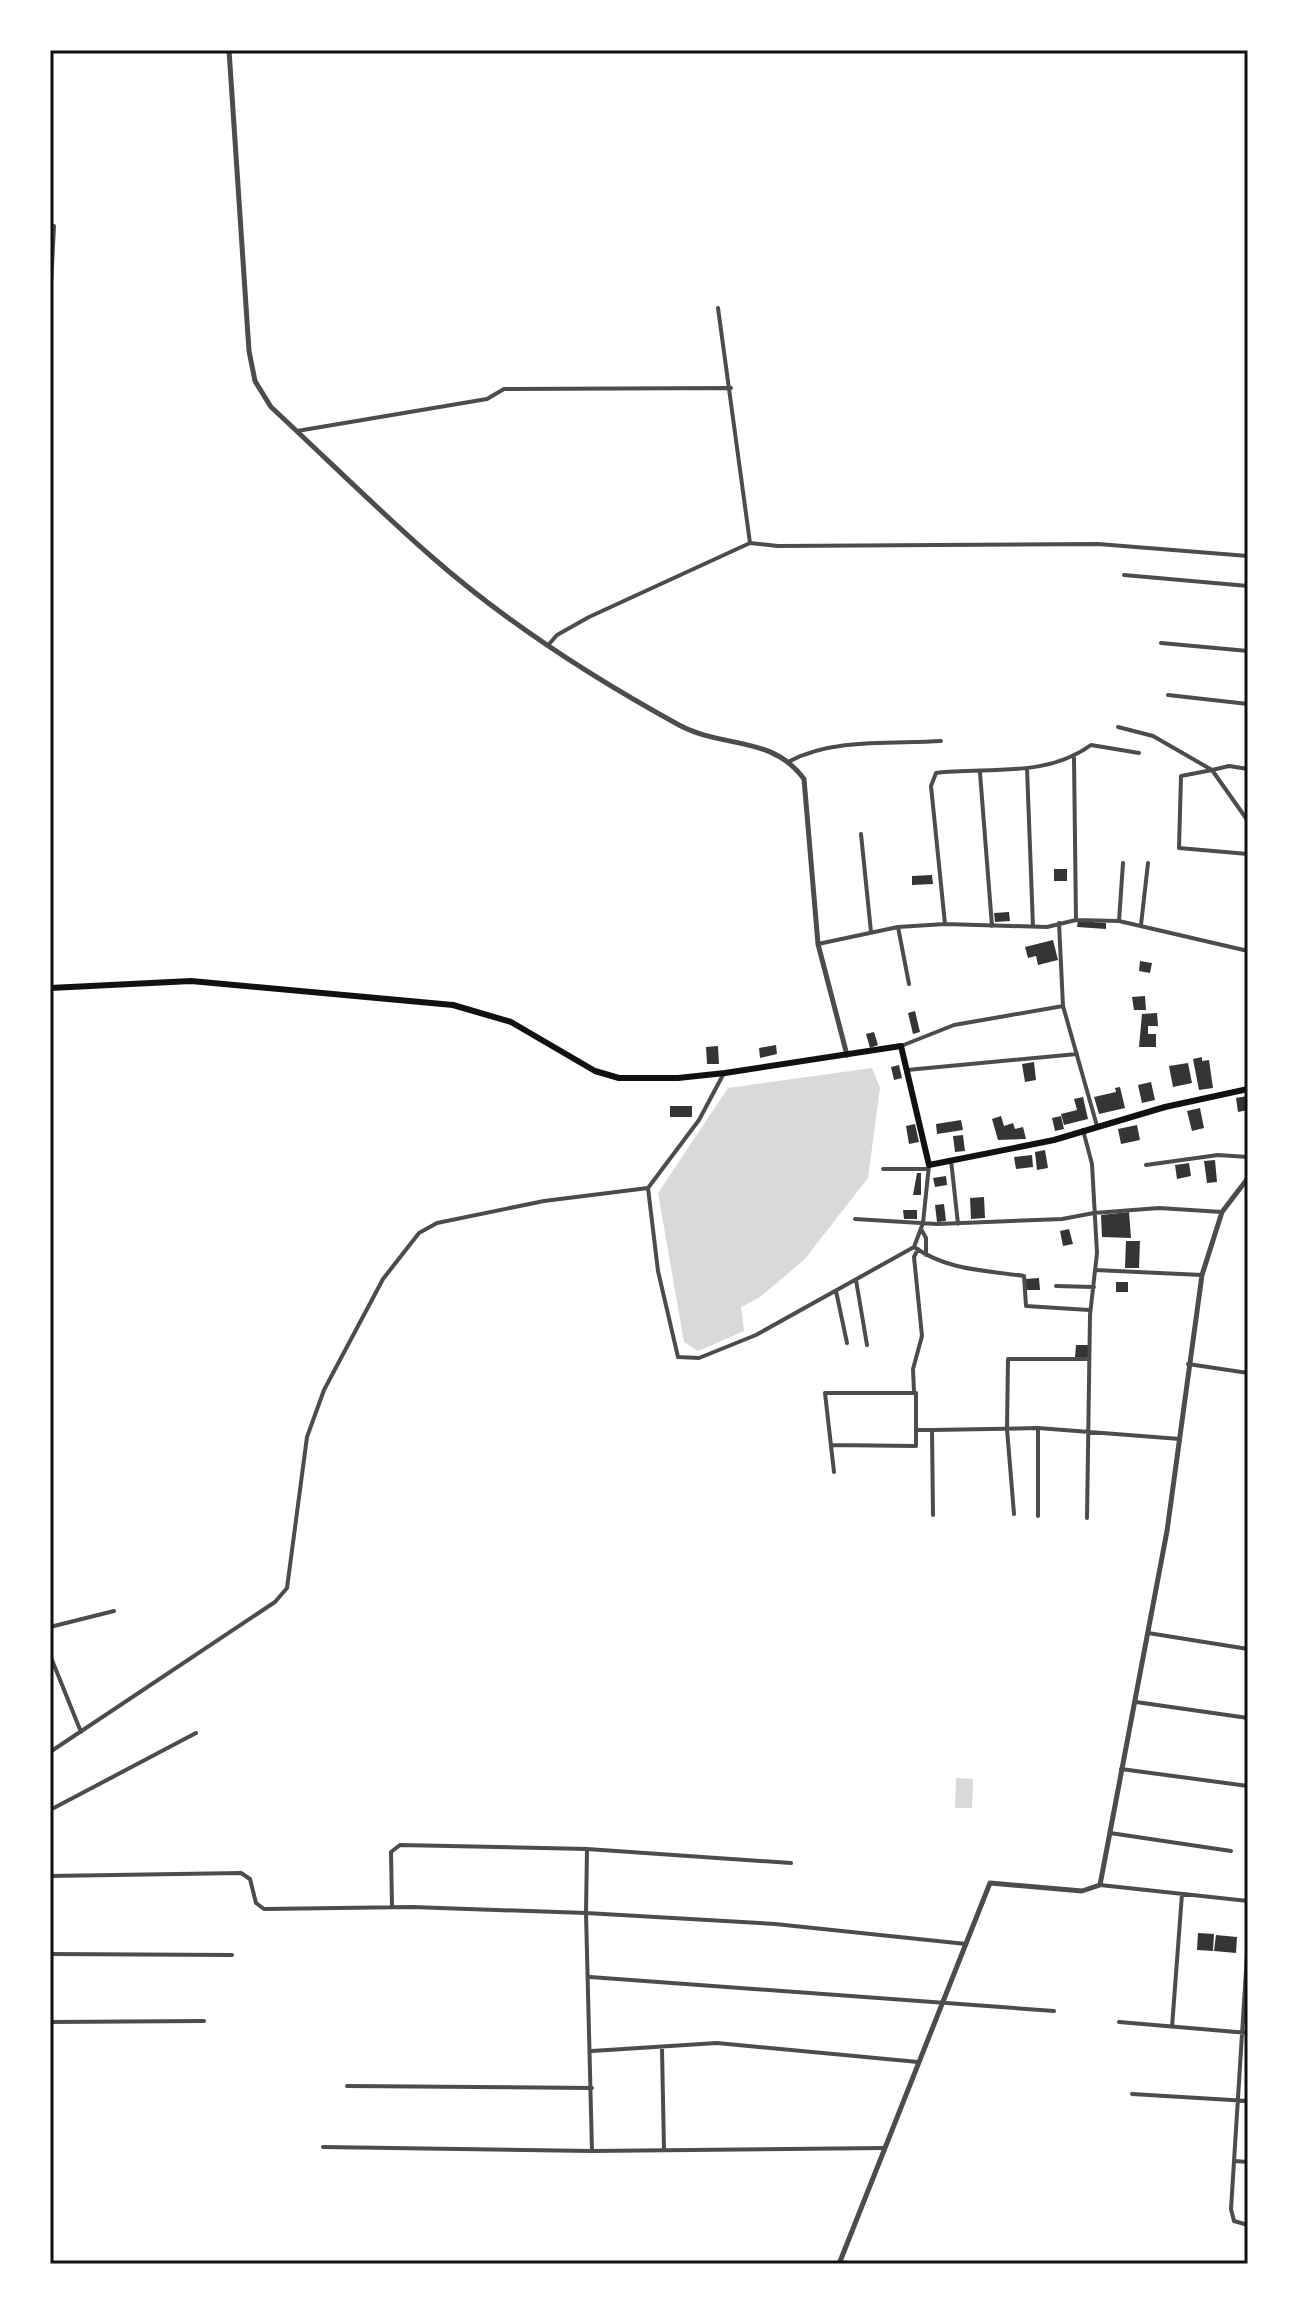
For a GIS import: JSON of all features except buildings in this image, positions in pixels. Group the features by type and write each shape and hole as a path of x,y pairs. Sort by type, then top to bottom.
{"main road":[{"path":"50,988 191,981 453,1005 511,1022 595,1071 619,1078 678,1078 725,1073 848,1057 901,1046 928,1167 1221,1093 1248,1089"}],"street":[{"path":"229,50 249,351 255,381 271,407 433,558 550,643 627,696 697,735 776,752 790,761 804,779 818,944 848,1057"},
{"path":"50,226 54,226 50,305"},
{"path":"718,308 750,543"},
{"path":"297,431 487,399 504,389 731,388"},
{"path":"550,643 557,635 589,617 750,543 778,546 1098,544 1248,556"},
{"path":"1124,575 1248,586"},
{"path":"1161,643 1248,651"},
{"path":"1168,695 1248,704"},
{"path":"1118,727 1153,736 1212,770 1248,821"},
{"path":"790,761 807,752 836,747 941,741"},
{"path":"945,924 932,778 936,773 1027,768 1074,757 1091,745 1139,753"},
{"path":"1074,757 1076,920"},
{"path":"1248,769 1229,766 1181,776 1177,845 1183,851 1248,854"},
{"path":"1027,768 1033,927"},
{"path":"980,772 992,926"},
{"path":"861,834 871,932"},
{"path":"1119,921 1123,863"},
{"path":"1141,925 1148,863"},
{"path":"818,944 898,927 945,924 1033,927 1076,920 1119,921 1248,951"},
{"path":"1059,923 1063,1006 1097,1126"},
{"path":"898,927 909,984"},
{"path":"901,1046 954,1025 1063,1006"},
{"path":"907,1070 1077,1054"},
{"path":"725,1073 699,1120 648,1188 658,1271 678,1357 699,1358 756,1335 916,1248"},
{"path":"1083,1130 1092,1164 1095,1270 1088,1359 1087,1518"},
{"path":"1146,1165 1218,1155 1248,1157"},
{"path":"951,1160 958,1224"},
{"path":"831,1445 916,1446 913,1369 922,1336 914,1257 922,1226 928,1167 883,1169"},
{"path":"1100,1885 1132,1702 1167,1531 1202,1275 1222,1212 1248,1178"},
{"path":"50,1752 275,1602 287,1588 307,1437 324,1390 383,1279 419,1233 437,1223 513,1207 648,1188"},
{"path":"855,1219 922,1226 1062,1219 1159,1208 1222,1212"},
{"path":"922,1226 926,1255"},
{"path":"916,1248 966,1270 1024,1276 1026,1306 1090,1310"},
{"path":"1095,1270 1202,1275"},
{"path":"856,1280 867,1345"},
{"path":"1056,1286 1094,1287"},
{"path":"836,1291 847,1343"},
{"path":"1014,1514 1007,1429 1008,1359 1088,1359"},
{"path":"1188,1364 1248,1373"},
{"path":"834,1472 825,1393 914,1393"},
{"path":"917,1430 1038,1428 1180,1439"},
{"path":"1038,1428 1038,1516"},
{"path":"932,1430 933,1515"},
{"path":"50,1627 114,1611"},
{"path":"1147,1633 1248,1649"},
{"path":"50,1655 81,1732"},
{"path":"1132,1702 1248,1718"},
{"path":"50,1810 196,1733"},
{"path":"1121,1769 1248,1786"},
{"path":"1110,1833 1231,1851"},
{"path":"392,1907 391,1852 397,1845 587,1849 791,1863"},
{"path":"587,1849 592,2151"},
{"path":"50,1876 241,1873 250,1879 256,1903 264,1909 392,1907 586,1913 775,1924 966,1944"},
{"path":"853,2264 840,2263 990,1883 1082,1891 1100,1885 1248,1901"},
{"path":"1172,2027 1182,1894"},
{"path":"1248,1939 1232,2215 1236,2223 1248,2225"},
{"path":"50,1954 232,1955"},
{"path":"589,1977 798,1990 944,2006 1054,2011"},
{"path":"50,2022 204,2021"},
{"path":"1119,2022 1248,2033"},
{"path":"591,2051 717,2043 920,2063"},
{"path":"662,2048 664,2150"},
{"path":"347,2086 592,2088"},
{"path":"1132,2094 1248,2101"},
{"path":"323,2147 592,2151 884,2148"},
{"path":"1235,2161 1248,2162"}],"shaded area":[{"path":"872,1068 880,1088 868,1178 804,1260 760,1297 741,1307 744,1331 698,1351 684,1342 658,1193 728,1088"},
{"path":"956,1778 973,1779 972,1808 955,1808"}]}
